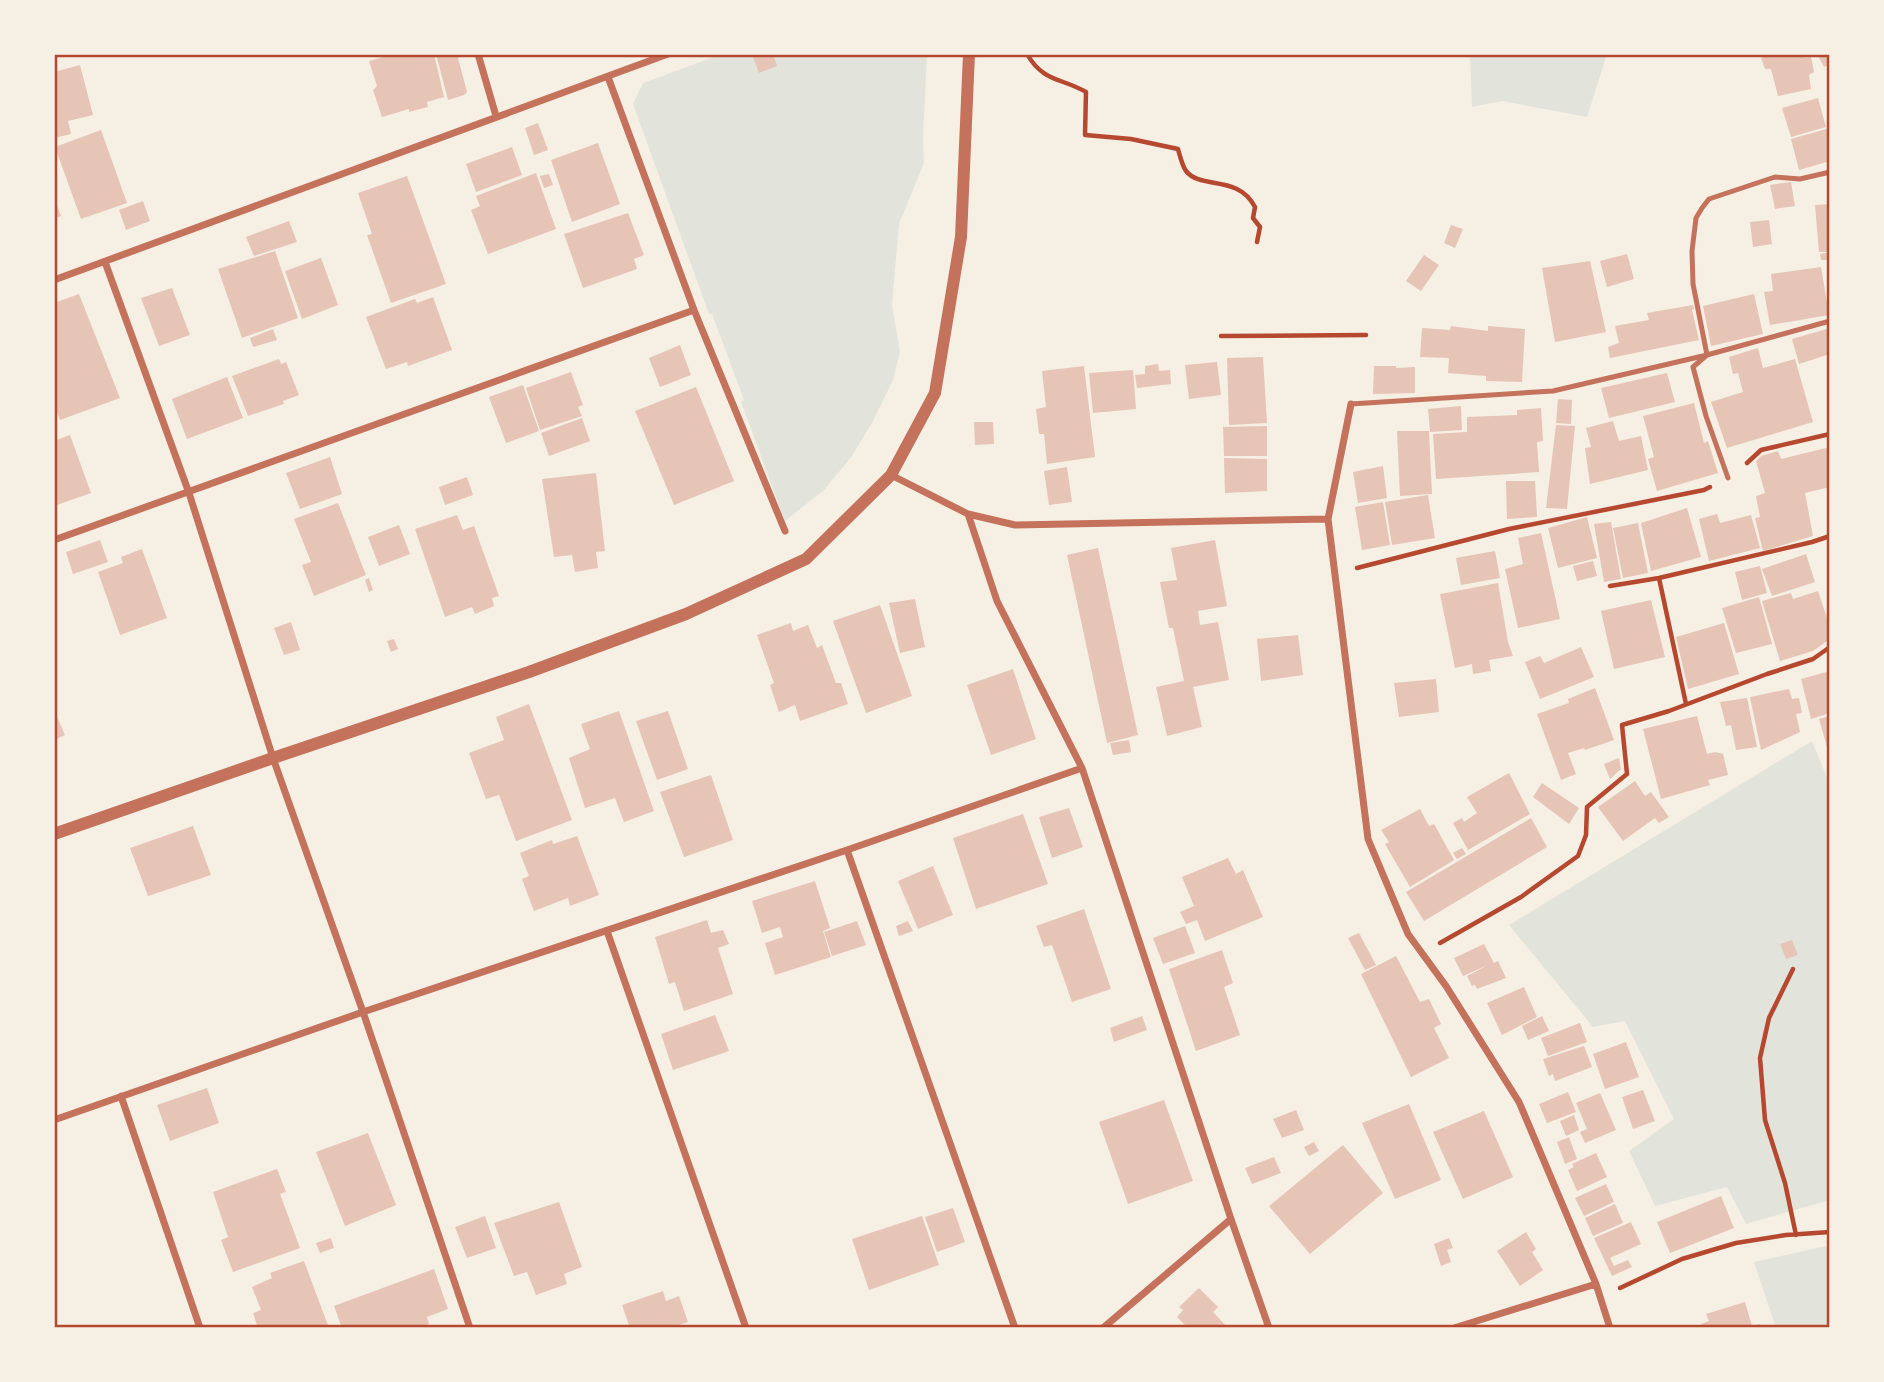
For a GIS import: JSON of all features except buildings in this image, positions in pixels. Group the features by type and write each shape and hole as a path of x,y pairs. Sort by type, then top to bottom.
{"street":[{"path":"478,54 496,116"},
{"path":"54,280 668,54"},
{"path":"54,834 530,672 686,614 806,559 891,475 934,393 961,237 969,54"},
{"path":"608,78 694,310 785,531"},
{"path":"105,262 189,493 273,758 470,1328"},
{"path":"54,540 694,310"},
{"path":"1352,404 1328,519 1368,839 1408,934 1446,986 1519,1102 1596,1284 1610,1328"},
{"path":"891,475 968,514 1015,525 1328,519"},
{"path":"968,514 997,601 1082,768 1269,1328"},
{"path":"54,1120 1082,768"},
{"path":"847,850 1015,1328"},
{"path":"607,931 746,1328"},
{"path":"121,1096 200,1328"},
{"path":"1103,1328 1231,1219"},
{"path":"1454,1328 1596,1284"}],"lane":[{"path":"1707,355 1693,284 1692,251 1696,218 1702,208 1709,199 1775,177 1800,179 1830,172"},
{"path":"1352,404 1553,391 1707,355 1830,321"},
{"path":"1707,355 1693,367 1706,416 1728,478"}],"path":[{"path":"1027,54 1038,69 1053,80 1074,85 1086,92 1085,135 1131,139 1178,149 1184,169 1192,177 1234,187 1247,194 1255,207 1253,218 1261,227 1257,242"},
{"path":"1221,336 1366,335"},
{"path":"1335,574 1510,529 1704,490 1728,478 1761,450 1830,434"},
{"path":"1611,586 1659,578 1830,536"},
{"path":"1659,578 1686,704"},
{"path":"1422,953 1521,897 1578,856 1586,835 1587,807 1627,774 1622,724 1813,659 1830,647"},
{"path":"1793,969 1769,1018 1760,1058 1765,1120 1785,1182 1796,1235"},
{"path":"1600,1297 1682,1259 1735,1243 1830,1232"}],"shaded area":[{"path":"722,54 927,54 924,163 899,224 892,305 900,352 893,380 852,456 824,490 785,521 741,402 744,400 712,314 709,314 633,104 643,83"},
{"path":"1470,54 1607,54 1587,117 1502,101 1472,107"},
{"path":"1812,741 1830,785 1830,1200 1746,1224 1727,1187 1655,1206 1629,1151 1674,1119 1625,1021 1593,1027 1509,925"},
{"path":"1830,1245 1830,1328 1776,1328 1754,1262"}]}
